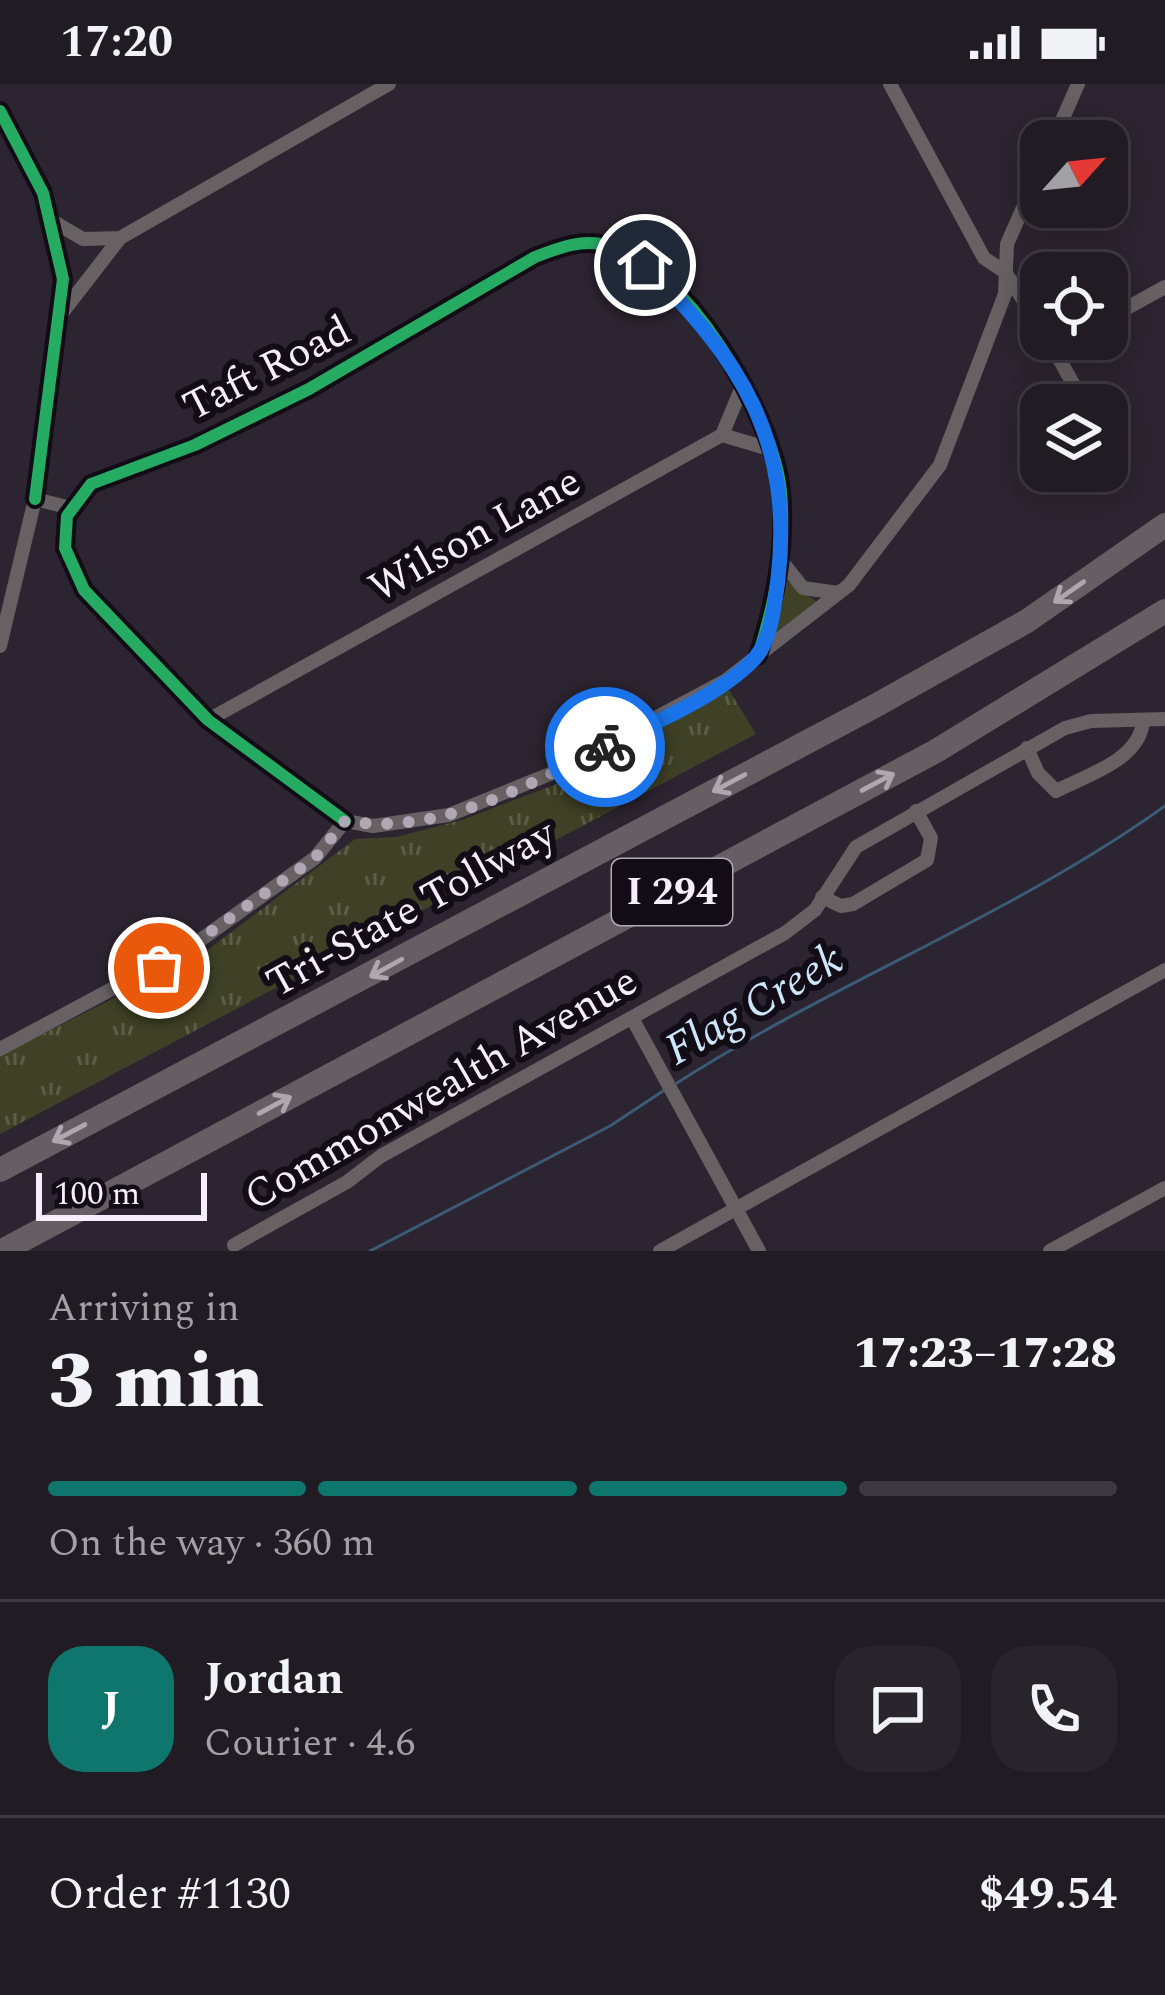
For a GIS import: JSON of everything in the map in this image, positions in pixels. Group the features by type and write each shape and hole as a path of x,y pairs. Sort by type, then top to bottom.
{"highway":[{"name":"Tri-State Tollway","path":"0,1170 873,707 1027,621 1165,525"},
{"name":"I 294","path":"2,1251 936,752 1165,610"}],"street":[{"path":"62,313 120,238 389,84"},
{"path":"890,84 984,258 1005,272 1020,295"},
{"path":"1062,120 1078,84"},
{"path":"0,111 54,222 62,313 35,499 0,646"},
{"path":"35,499 70,508 64,548 84,590 208,720 345,821 409,823 486,804 675,710 758,656 840,593 940,465 1005,295 1007,244 1020,215"},
{"path":"54,222 83,239 120,238"},
{"name":"Taft Road","path":"70,508 91,484 195,445 309,389 535,257 572,243 608,246 645,265 698,317 744,382"},
{"path":"1128,307 1165,287"},
{"path":"744,382 722,435 773,450"},
{"path":"744,382 773,450 781,491 775,605 758,656"},
{"name":"Wilson Lane","path":"208,720 722,435"},
{"path":"780,559 803,588 840,593"},
{"name":"Commonwealth Avenue","path":"234,1245 347,1181 380,1156 785,933 815,910 856,847 1027,748 1065,728 1091,721 1165,719"},
{"path":"1027,748 1038,773 1056,791 1130,751 1142,739 1143,721"},
{"path":"822,897 841,906 853,904 927,860 931,838 916,811"},
{"path":"0,1049 193,946 315,858 345,821"},
{"path":"660,1251 1165,970"},
{"path":"632,1018 759,1251"},
{"path":"1051,1251 1165,1188"}],"green space":[{"path":"787,581 817,602 771,641 783,583"},
{"path":"729,690 756,734 0,1134 0,1056 206,951 355,839 396,837 462,820 554,785"}],"waterway":[{"name":"Flag Creek","path":"677,1083 798,1012 1047,881 1165,806"},
{"name":"Flag Creek","path":"370,1251 610,1126 663,1091"}],"cycle path":[{"path":"0,111 43,193 63,279 35,499"},
{"path":"345,821 208,720 84,590 65,548 67,516 91,484 195,445 309,389 535,257 587,243 606,245 636,258 666,280 694,311 743,385 775,460 781,492 778,575 758,656"}],"way so far":[{"path":"159,968 315,858 332,843 345,821 373,826 449,815 486,804 605,747"}],"route":[{"path":"605,747 700,696 758,656 775,605 781,549 781,491 773,450 744,382 698,317 645,265"}]}
